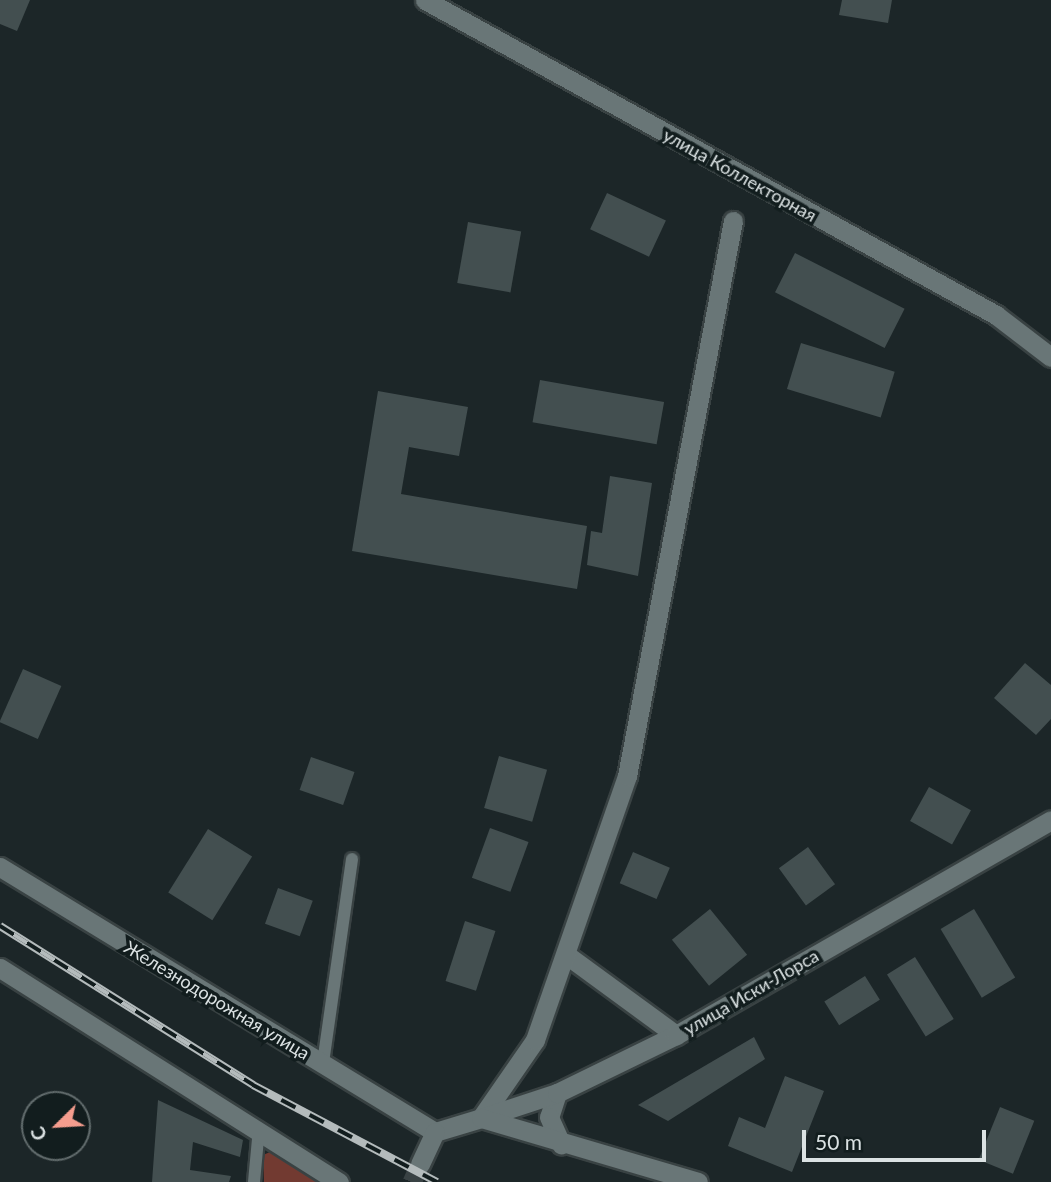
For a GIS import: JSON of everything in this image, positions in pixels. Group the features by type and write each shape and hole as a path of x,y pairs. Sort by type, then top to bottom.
{"street":[{"name":"улица Коллекторная","path":"425,0 996,315 1051,357"},
{"path":"698,1182 561,1144 481,1118 535,1040 568,956 627,776 733,221"},
{"name":"улица Иски-Лорса","path":"435,1132 557,1093 676,1035 1051,820"},
{"name":"Железнодорожная улица","path":"0,867 435,1132"},
{"path":"568,956 676,1035"},
{"path":"0,968 259,1128 339,1182"},
{"path":"557,1093 549,1117 561,1144"},
{"path":"420,1164 435,1132"}],"lane":[{"path":"323,1063 352,859"},
{"path":"254,1182 259,1128"}],"shaded area":[{"path":"277,1149 310,1168 321,1182 264,1182 263,1155"}],"building":[{"path":"0,0 30,0 17,31 0,24"},
{"path":"842,0 892,0 888,23 839,15"},
{"path":"607,193 666,220 649,257 590,229"},
{"path":"468,222 521,231 510,292 457,283"},
{"path":"795,253 905,309 885,348 775,292"},
{"path":"801,343 895,372 881,418 787,389"},
{"path":"540,380 664,402 657,444 533,422"},
{"path":"378,391 468,407 459,456 409,447 401,494 587,526 577,589 352,551"},
{"path":"610,476 652,483 638,576 587,565 591,531 602,533"},
{"path":"1025,663 1051,685 1051,719 1036,735 994,698"},
{"path":"23,669 61,686 38,739 0,722"},
{"path":"499,756 547,770 532,822 484,808"},
{"path":"311,757 354,772 343,805 300,790"},
{"path":"929,787 971,810 952,844 910,821"},
{"path":"490,828 529,842 510,892 472,878"},
{"path":"208,829 252,857 212,920 168,893"},
{"path":"808,847 835,884 806,905 779,868"},
{"path":"633,852 670,868 657,899 620,883"},
{"path":"278,888 313,901 300,936 265,924"},
{"path":"710,909 747,955 709,986 672,940"},
{"path":"974,909 1015,978 982,998 941,929"},
{"path":"465,921 495,931 476,991 446,981"},
{"path":"915,957 954,1019 926,1036 887,974"},
{"path":"865,976 880,1000 839,1025 824,1001"},
{"path":"754,1037 765,1059 668,1121 638,1105"},
{"path":"785,1076 824,1091 792,1172 728,1146 739,1117 765,1128"},
{"path":"158,1100 243,1140 240,1157 193,1142 190,1170 231,1176 229,1182 152,1182"},
{"path":"1000,1107 1034,1121 1013,1174 979,1160"}],"tunnel":[{"path":"412,1182 420,1164"}],"railway":[{"path":"0,926 253,1085 437,1182"}]}
